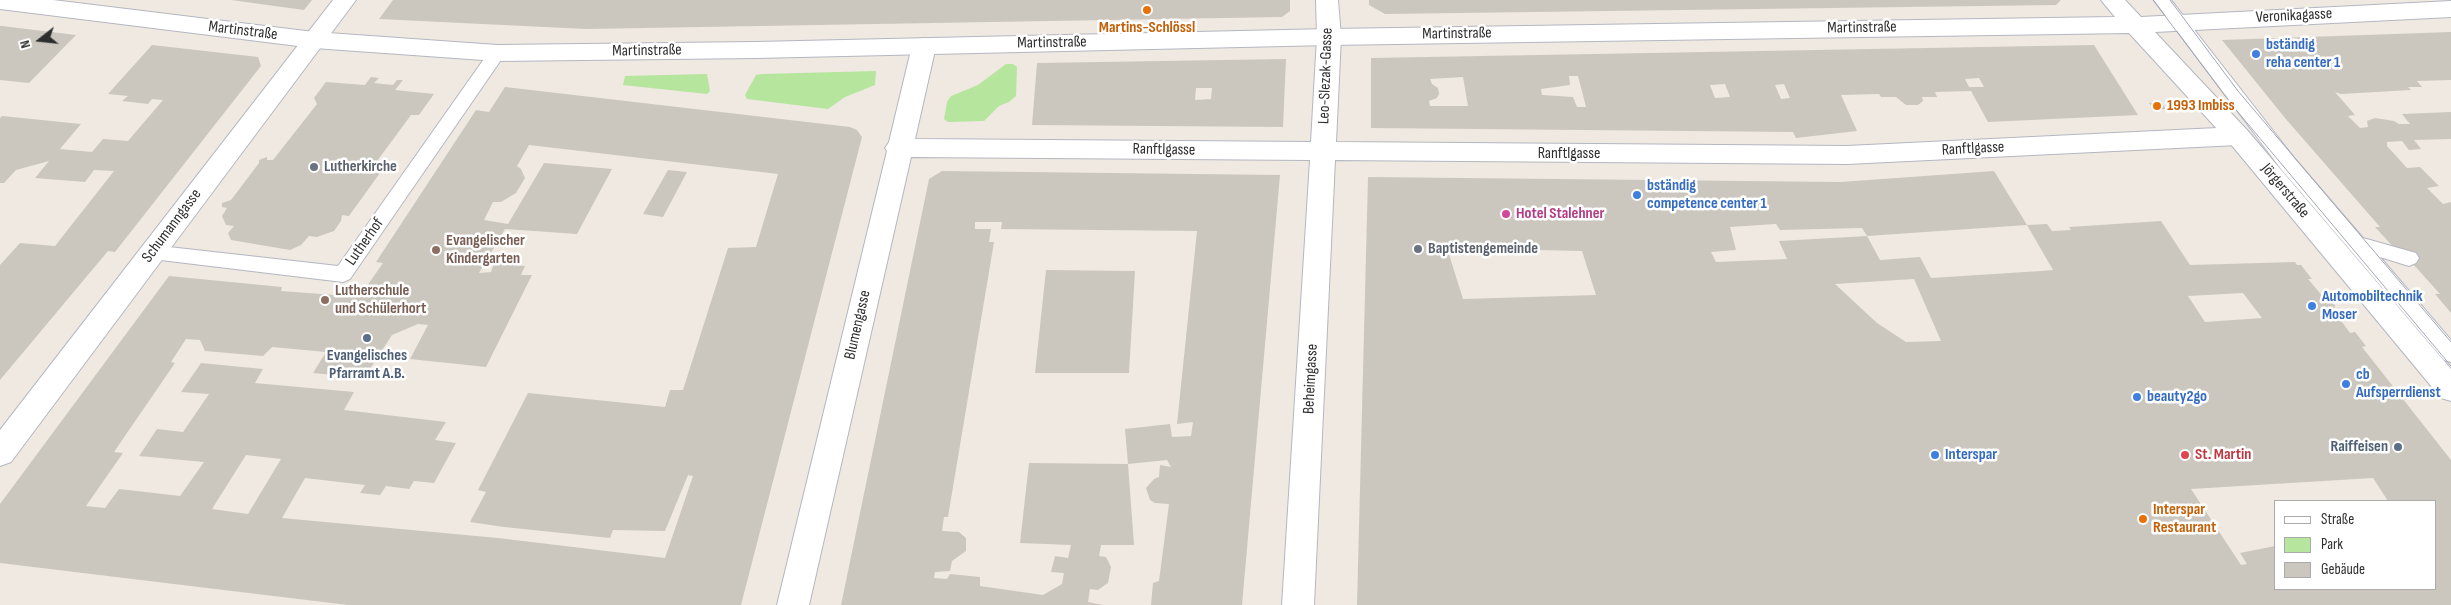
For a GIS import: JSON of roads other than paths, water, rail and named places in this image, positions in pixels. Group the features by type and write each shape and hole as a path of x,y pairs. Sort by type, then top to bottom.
{"street":[{"name":"Martinstraße","path":"0,0 314,40 498,53 2136,24"},
{"name":"Schumanngasse","path":"0,452 345,0"},
{"name":"Leo-Slezak-Gasse","path":"1323,153 1330,37 1328,0"},
{"name":"Jörgerstraße","path":"2112,0 2238,136 2451,389"},
{"name":"Veronikagasse","path":"2136,24 2451,9"},
{"name":"Blumengasse","path":"794,605 898,148 924,46"},
{"name":"Ranftlgasse","path":"898,148 1019,147 1323,153 1847,156 2238,136"},
{"name":"Beheimgasse","path":"1298,605 1323,153"}],"lane":[{"path":"2162,0 2253,120 2451,354"},
{"name":"Lutherhof","path":"151,253 342,274 498,53"},
{"path":"2322,235 2409,258"}],"tram line":[{"path":"2153,0 2232,105 2451,366"},
{"path":"2170,0 2238,91 2451,342"}],"place":[{"name":"Martins-Schlössl","path":"1147,10"},
{"name":"bständig reha center 1","path":"2256,54"},
{"name":"1993 Imbiss","path":"2157,106"},
{"name":"Lutherkirche","path":"314,167"},
{"name":"bständig competence center 1","path":"1637,195"},
{"name":"Hotel Stalehner","path":"1506,214"},
{"name":"Baptistengemeinde","path":"1418,249"},
{"name":"Evangelischer Kindergarten","path":"436,250"},
{"name":"Lutherschule und Schülerhort","path":"325,300"},
{"name":"Automobiltechnik Moser","path":"2312,306"},
{"name":"Evangelisches Pfarramt A.B.","path":"367,338"},
{"name":"cb Aufsperrdienst","path":"2346,384"},
{"name":"beauty2go","path":"2137,397"},
{"name":"Raiffeisen","path":"2398,447"},
{"name":"Interspar","path":"1935,455"},
{"name":"St. Martin","path":"2185,455"},
{"name":"Interspar Restaurant","path":"2143,519"}]}
